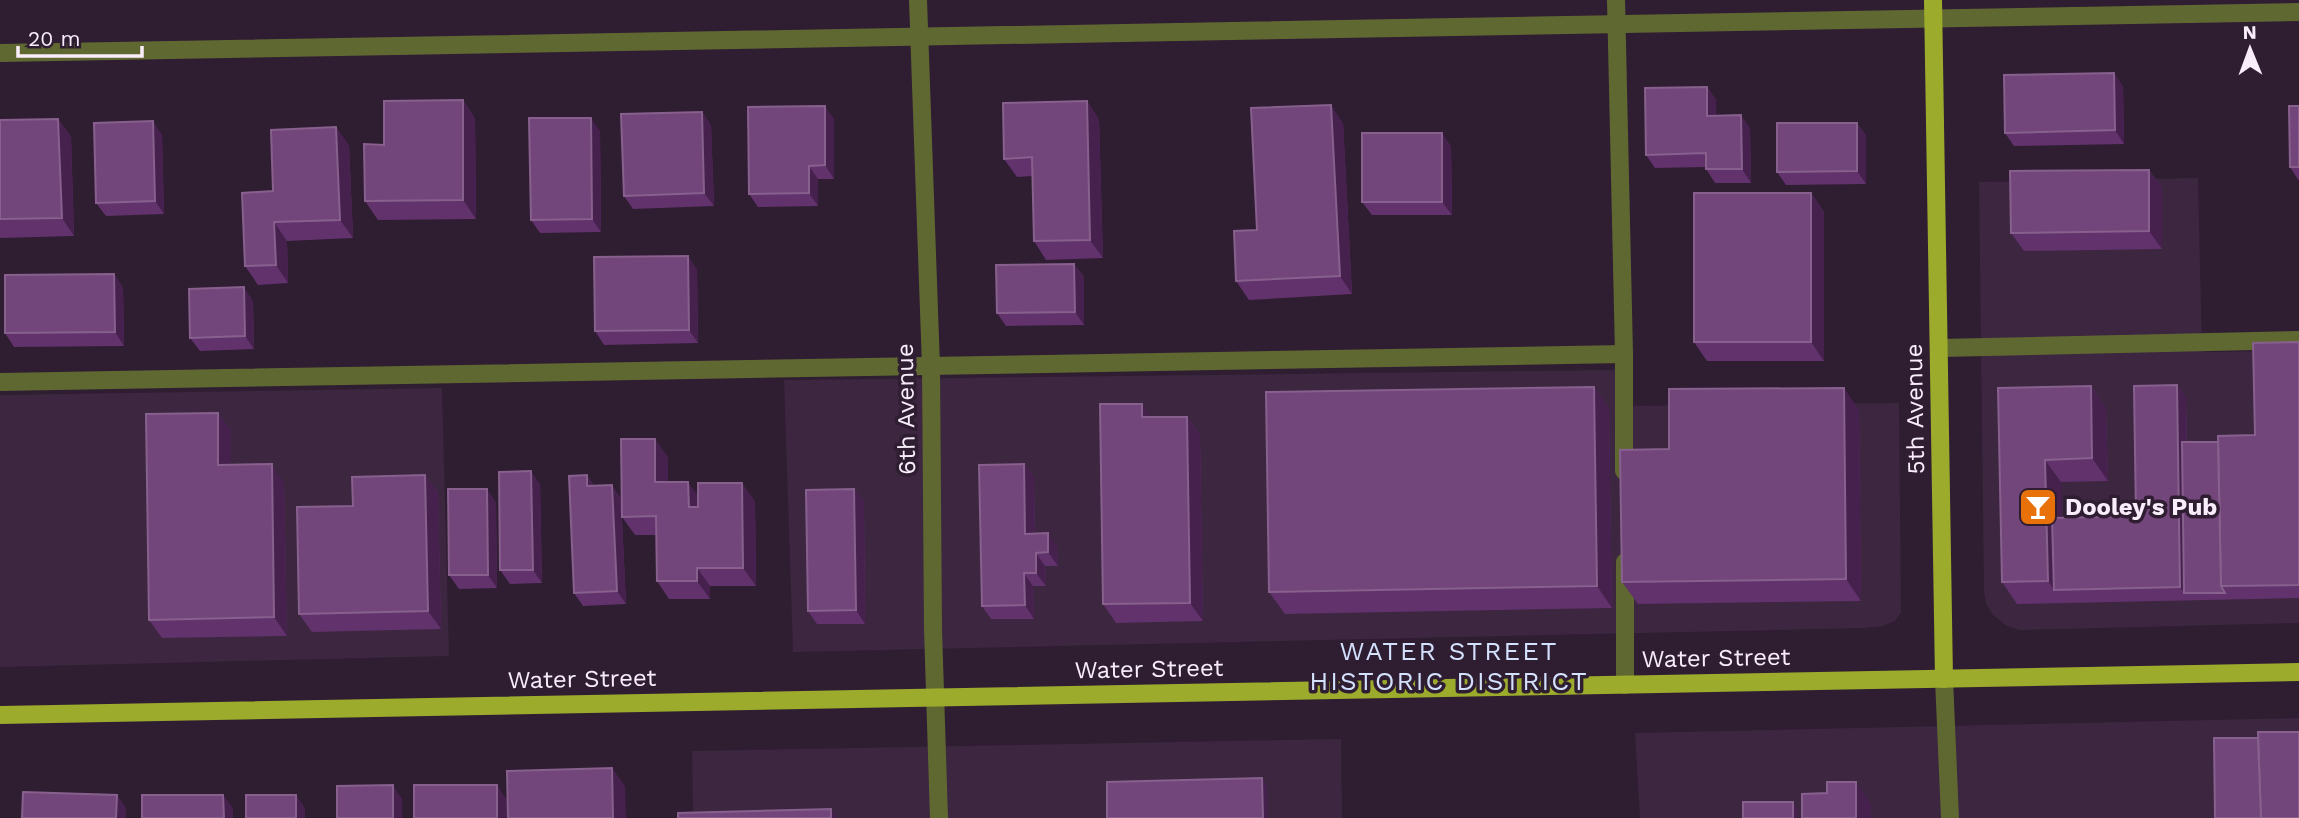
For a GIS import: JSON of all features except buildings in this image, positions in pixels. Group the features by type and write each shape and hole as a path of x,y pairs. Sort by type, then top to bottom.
{"main road":[{"name":"5th Avenue","path":"1933,0 1944,678"},
{"name":"Water Street","path":"0,715 2299,672"}],"street":[{"name":"6th Avenue","path":"918,0 931,367 933,629 939,818"},
{"path":"1616,0 1625,484"},
{"path":"0,52 2299,12"},
{"path":"1939,348 2299,340"},
{"path":"0,382 1624,355"},
{"path":"1625,551 1625,685"},
{"name":"5th Avenue","path":"1944,678 1950,818"}],"shaded area":[{"path":"2198,178 2202,352 2299,351 2299,623 2020,630 2007,626 1993,615 1986,604 1984,591 1979,182"},
{"path":"1616,370 1616,406 1899,403 1901,612 1895,621 1883,626 1864,628 793,652 784,380"},
{"path":"442,388 449,656 0,667 0,395"},
{"path":"2299,718 2299,818 1640,818 1635,733"},
{"path":"1341,739 1342,818 693,818 692,751"}],"place":[{"name":"Dooley's Pub","path":"2038,507"}],"district":[{"name":"WATER STREET HISTORIC DISTRICT","path":"1449,666"}]}
